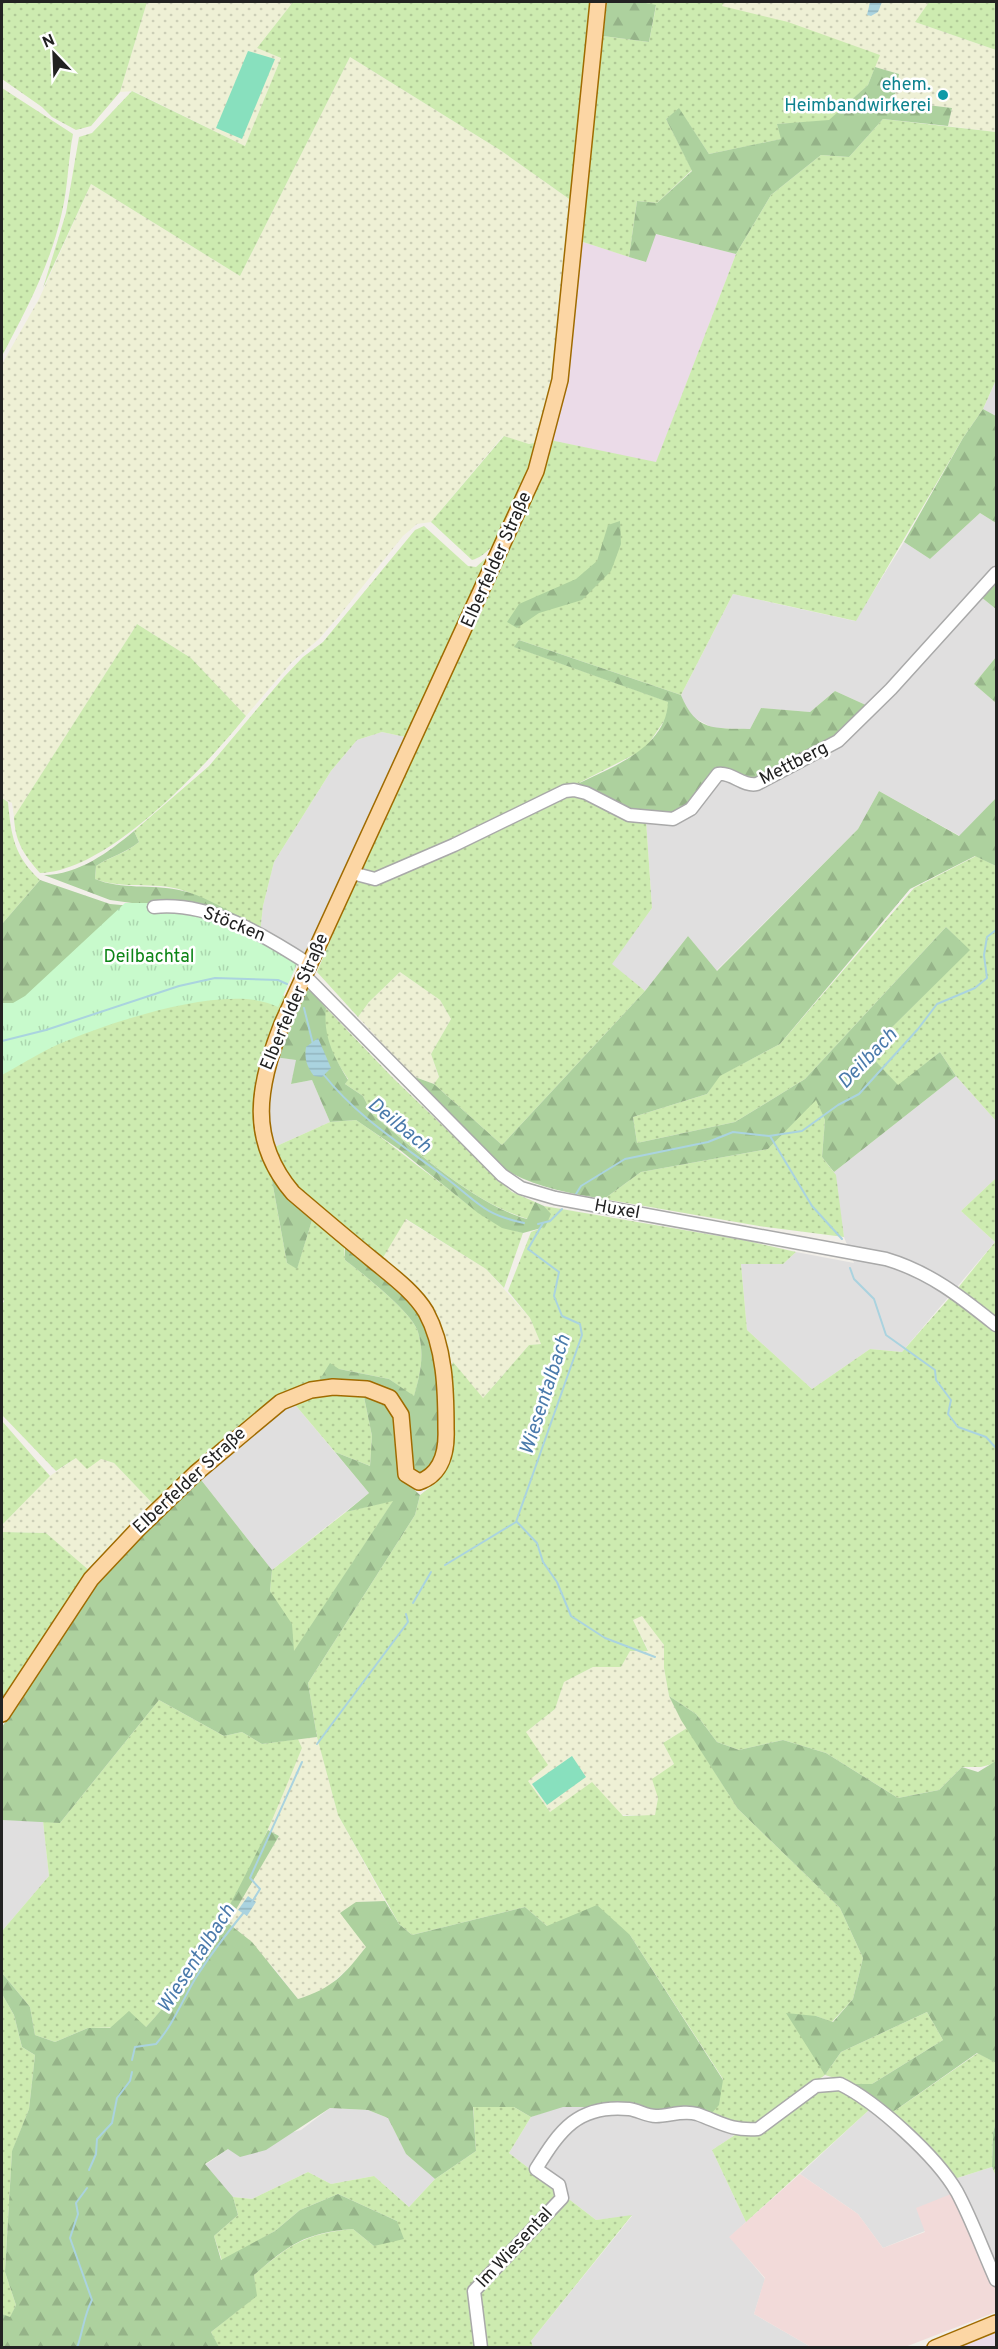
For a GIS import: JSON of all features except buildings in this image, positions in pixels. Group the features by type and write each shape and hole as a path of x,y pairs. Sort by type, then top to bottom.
{"main road":[{"name":"Elberfelder Straße","path":"2,1714 91,1579 196,1473 280,1402 311,1390 333,1387 367,1389 381,1393 397,1405 401,1415 406,1474 419,1482 428,1479 442,1461 446,1436 443,1371 437,1340 425,1310 404,1287 293,1193 270,1160 262,1135 260,1106 264,1076 282,1024 536,471 560,380 598,2"},
{"path":"935,2348 996,2323"}],"street":[{"name":"Mettberg","path":"352,873 375,879 454,845 565,791 574,790 586,793 629,815 673,819 692,809 718,774 723,773 750,785 757,783 838,741 891,689 996,573"},
{"name":"Stöcken","path":"154,907 175,905 205,913 264,936 306,969"},
{"name":"Huxel","path":"306,969 502,1175 521,1188 555,1198 913,1267 949,1287 996,1325"},
{"name":"Im Wiesental","path":"481,2348 474,2292 562,2198 563,2193 559,2186 536,2169 559,2132 581,2116 599,2110 630,2109 654,2116 686,2112 715,2124 758,2129 816,2086 840,2084 884,2114 911,2139 956,2192 996,2280"}],"shaded area":[{"path":"655,234 736,254 656,463 550,440 580,241 645,262"},
{"path":"996,380 996,416 983,409"},
{"path":"980,513 996,523 996,572 868,706 835,691 810,712 761,708 750,729 713,728 689,715 681,695 733,594 855,621 904,542 930,559"},
{"path":"981,597 996,609 996,657 974,684 996,703 996,798 960,836 879,791 858,829 716,971 688,936 645,991 611,964 652,908 646,820 719,775 831,747 830,755"},
{"path":"382,732 410,738 308,956 260,933 263,906 274,862 331,771 357,740"},
{"path":"274,1057 297,1060 291,1084 312,1080 330,1122 270,1149 265,1125"},
{"path":"956,1076 996,1121 996,1178 961,1211 995,1242 902,1352 870,1349 812,1389 747,1330 741,1264 783,1264 796,1252 854,1263 844,1237 834,1172"},
{"path":"292,1401 369,1493 272,1570 198,1476"},
{"path":"2,1820 43,1821 49,1876 2,1931"},
{"path":"617,2102 645,2117 690,2118 716,2129 738,2133 712,2150 746,2222 730,2237 765,2279 754,2314 811,2347 533,2347 531,2341 632,2216 596,2220 509,2153 531,2117 563,2106 590,2107"},
{"path":"330,2108 368,2110 388,2118 406,2154 435,2179 409,2207 374,2176 331,2184 308,2172 252,2199 233,2197 205,2165 228,2149 301,2130"},
{"path":"869,2110 909,2143 934,2169 951,2194 925,2231 883,2248 858,2214 800,2174"},
{"path":"992,2167 996,2176 996,2272 954,2179"},
{"path":"800,2174 858,2214 883,2248 925,2232 916,2208 951,2194 996,2288 996,2312 905,2347 811,2347 754,2314 765,2278 729,2237"},
{"path":"996,2333 996,2347 961,2347"}],"green space":[{"path":"2,2 147,2 120,92 91,126 76,130 52,117 42,107 2,79"},
{"path":"147,2 293,2 257,48 281,58 245,146 133,91 120,92"},
{"path":"293,2 591,2 572,201 500,150 350,57 240,276 91,184 43,288 66,213 79,137 92,133 132,91 245,146 281,58 257,48"},
{"path":"607,2 641,2 656,5 649,42 603,36"},
{"path":"641,2 724,2 722,6 788,22 880,55 868,85 829,121 777,124 782,139 709,154 679,109 666,119 692,170 657,203 637,201 629,257 580,241 594,93 603,36 649,42 656,6"},
{"path":"724,2 929,2 915,22 996,50 996,132 948,126 952,108 894,101 899,74 875,67 879,55 721,6"},
{"path":"929,2 996,2 996,50 915,22"},
{"path":"248,51 275,59 242,139 216,128"},
{"path":"350,57 500,150 572,201 556,373 539,442 529,444 503,436 431,522 417,524 403,536 319,639 292,662 246,716 191,658 137,624 14,817 12,803 2,798 2,364 39,299 91,184 240,276"},
{"path":"875,67 899,74 894,101 952,108 948,126 883,119 849,157 821,155 771,195 736,254 656,234 646,262 629,257 637,201 657,203 692,171 666,119 679,108 709,154 781,139 777,124 829,120 868,85"},
{"path":"2,88 73,134 64,203 51,251 37,286 2,356"},
{"path":"883,119 996,132 996,380 983,409 963,438 856,621 733,594 681,695 519,640 515,647 669,702 668,715 645,749 565,790 375,876 357,871 518,531 550,440 656,462 736,254 771,195 821,155 849,157"},
{"path":"983,409 996,416 996,523 980,513 930,559 904,542 963,438"},
{"path":"504,436 529,444 539,442 523,490 505,527 484,554 472,560 431,522"},
{"path":"620,521 621,544 611,571 582,600 539,613 517,628 507,622 519,604 576,579 597,561 608,525"},
{"path":"424,526 468,566 476,567 493,552 410,738 382,732 357,740 331,771 274,862 263,906 260,933 182,890 161,886 116,884 95,879 96,866 139,842 134,831 209,766 284,677 303,657 323,642 415,530"},
{"path":"996,580 996,609 981,597"},
{"path":"137,624 191,658 246,716 181,788 124,836 95,855 67,868 40,873 21,848 14,817"},
{"path":"519,640 681,695 693,716 700,722 716,728 750,729 761,708 810,712 835,691 868,706 833,742 758,781 725,771 681,814 648,816 565,790 614,767 645,747 665,719 668,702 514,647"},
{"path":"996,657 996,703 974,684"},
{"path":"879,791 959,836 996,798 996,866 975,856 910,889 780,1044 720,1076 707,1094 633,1117 637,1143 735,1122 805,1079 946,927 970,950 867,1052 898,1085 940,1052 956,1076 834,1172 822,1157 825,1120 816,1100 768,1149 641,1172 604,1199 568,1193 533,1183 498,1165 472,1142 412,1076 434,1084 502,1145 645,991 688,936 717,971 858,829"},
{"path":"574,792 646,820 652,908 612,964 645,991 502,1145 434,1084 439,1077 431,1054 451,1019 440,1000 400,972 369,1002 358,1017 317,972 357,877 362,879"},
{"path":"2,798 8,802 13,835 19,853 40,880 2,924"},
{"path":"134,831 139,842 96,866 95,879 116,885 168,888 187,892 244,918 245,927 154,906 110,900 44,875 81,867 104,854"},
{"path":"976,856 996,866 996,1121 956,1076 940,1052 898,1086 867,1052 969,950 946,927 805,1079 735,1122 637,1143 633,1117 707,1094 719,1076 780,1044 914,888"},
{"path":"40,880 110,904 154,908 2,1013 2,924"},
{"name":"Deilbachtal","path":"125,903 171,903 232,924 298,962 278,1007 257,1000 230,999 168,1008 80,1035 2,1075 2,1003 13,1003 25,996"},
{"path":"400,972 440,1000 451,1019 431,1054 439,1078 434,1084 412,1076 358,1017 369,1002"},
{"path":"273,987 288,999 257,1131 271,1175 287,1263 297,1268 313,1217 344,1243 345,1260 386,1294 414,1324 421,1349 418,1381 414,1397 389,1379 339,1369 154,1505 114,1463 101,1459 87,1469 76,1458 56,1471 2,1415 2,1303 4,1302 2,1296 2,1053 124,1011"},
{"path":"305,989 312,992 326,1008 328,1037 348,1080 345,1084 363,1096 372,1114 426,1159 486,1201 527,1219 535,1202 544,1206 551,1214 545,1227 523,1233 502,1228 478,1213 400,1150 356,1120 330,1122 312,1080 291,1084 296,1060 274,1057"},
{"path":"326,1008 393,1078 500,1181 512,1192 535,1202 528,1219 508,1212 466,1189 372,1114 363,1096 345,1084 348,1079 333,1054 326,1036 324,1017"},
{"path":"816,1099 825,1120 822,1157 836,1175 844,1237 759,1226 604,1199 641,1172 768,1149"},
{"path":"356,1120 486,1217 523,1233 504,1288 486,1269 406,1219 381,1261 285,1179 270,1149 330,1122"},
{"path":"271,1175 288,1196 313,1217 297,1269 287,1263"},
{"path":"996,1178 996,1319 958,1288 995,1242 961,1211"},
{"path":"544,1206 748,1241 796,1252 783,1264 741,1264 747,1330 812,1389 870,1349 902,1352 952,1295 996,1333 996,1763 981,1767 962,1767 939,1790 898,1798 826,1753 783,1740 739,1750 717,1742 696,1714 669,1696 664,1668 664,1645 642,1616 633,1620 648,1651 630,1651 621,1667 593,1667 564,1682 555,1709 526,1732 548,1765 528,1781 550,1812 592,1782 623,1816 655,1815 658,1798 652,1779 674,1764 663,1743 687,1728 738,1809 840,1908 863,1958 853,1999 832,2022 816,2016 825,2075 781,2107 758,2129 710,2115 723,2079 630,1935 547,1926 525,1907 412,1935 399,1924 338,1815 317,1737 308,1683 415,1515 420,1495 437,1482 442,1473 448,1373 453,1362 483,1398 529,1345 541,1344 530,1318 508,1291 531,1232 544,1227 550,1214"},
{"path":"405,1219 486,1269 530,1318 541,1344 529,1345 482,1399 446,1355 381,1261"},
{"path":"345,1243 410,1297 422,1317 428,1335 434,1357 441,1405 441,1446 437,1460 420,1475 413,1471 397,1399 317,1384 330,1363 339,1369 389,1379 414,1396 420,1373 420,1340 414,1324 386,1294 345,1260"},
{"path":"363,1392 372,1436 370,1466 335,1452 292,1401 312,1395"},
{"path":"363,1392 379,1395 395,1410 407,1483 420,1495 415,1515 308,1683 317,1737 262,1744 242,1732 224,1736 159,1700 60,1823 2,1820 2,1727 96,1585 198,1476 272,1570 270,1591 292,1624 294,1651 393,1501 346,1512 369,1493 335,1452 370,1466 372,1436"},
{"path":"2,1421 50,1476 2,1525"},
{"path":"76,1458 101,1459 114,1463 154,1505 91,1572 46,1533 2,1532 2,1525 50,1476"},
{"path":"394,1500 294,1652 270,1591 272,1570 346,1512"},
{"path":"2,1532 46,1533 91,1572 2,1706"},
{"path":"643,1615 664,1645 664,1668 669,1696 687,1728 663,1743 674,1764 656,1789 658,1798 655,1816 550,1812 528,1781 526,1732 555,1709 564,1682 593,1667 621,1667 630,1650 648,1650 633,1620"},
{"path":"669,1696 696,1714 717,1742 739,1750 783,1740 826,1753 898,1798 939,1790 962,1767 978,1772 996,1761 996,2063 977,2053 890,2114 854,2084 872,2084 943,2040 927,2012 841,2052 825,2075 786,2013 816,2016 833,2022 853,1999 863,1958 840,1908 738,1809 681,1720"},
{"path":"159,1700 224,1736 242,1732 262,1744 298,1739 302,1748 255,1859 237,1895 196,1965 172,1997 146,2027 88,2028 55,2042 35,2035 30,2007 2,1973 2,1931 49,1876 43,1821 60,1823"},
{"path":"317,1737 338,1815 385,1901 356,1902 367,1946 351,1966 322,1992 298,1999 274,1968 227,1923 279,1836 268,1830 302,1748 298,1739"},
{"path":"572,1756 586,1777 547,1805 532,1784"},
{"path":"268,1830 279,1836 228,1923 252,1942 298,1999 320,1990 337,1979 366,1947 340,1913 356,1902 385,1901 399,1924 412,1935 525,1907 547,1926 597,1905 630,1935 723,2080 719,2105 710,2115 658,2112 617,2102 590,2107 563,2107 531,2117 514,2107 473,2107 476,2151 435,2179 406,2154 388,2118 368,2110 330,2108 266,2150 240,2157 228,2149 205,2164 233,2197 238,2215 214,2236 221,2260 275,2231 300,2210 338,2194 397,2221 404,2239 374,2246 353,2229 310,2237 288,2248 254,2275 257,2296 211,2332 219,2347 2,2347 2,2314 10,2317 16,2305 5,2272 12,2151 29,2109 35,2055 22,2047 14,2015 2,1994 2,1973 30,2007 35,2035 55,2042 88,2028 110,2028 129,2011 146,2027 166,2005 199,1958 228,1908"},
{"path":"2,1994 14,2015 22,2047 35,2055 29,2109 12,2152 5,2272 16,2305 10,2318 2,2314"},
{"path":"927,2012 943,2040 872,2084 854,2084 825,2075 841,2052"},
{"path":"978,2053 996,2063 996,2122 993,2133 992,2167 954,2179 890,2114"},
{"path":"827,2088 844,2090 869,2110 746,2222 712,2150 738,2133"},
{"path":"473,2104 514,2107 531,2117 509,2153 596,2220 632,2215 531,2341 533,2347 219,2348 211,2332 256,2296 254,2275 288,2248 310,2237 353,2229 374,2246 397,2221 338,2194 300,2210 275,2231 222,2261 214,2236 238,2215 233,2197 252,2199 308,2172 331,2184 374,2176 409,2207 435,2179 476,2151"},
{"path":"996,2122 996,2170 992,2167 993,2133"}],"water":[{"path":"870,2 882,2 878,12 871,16 867,15"},
{"path":"318,1038 331,1068 322,1077 314,1076 305,1055 306,1047"},
{"path":"248,1896 256,1902 247,1916 238,1910"}],"waterway":[{"name":"Deilbach","path":"576,1194 581,1186 625,1159 708,1142 733,1132 769,1136 802,1131 838,1105 859,1094 918,1029 937,1004 975,988 987,978 984,955 987,937 996,930"},
{"name":"Deilbach","path":"2,1041 46,1030 179,986 215,978 278,980 287,984"},
{"name":"Deilbach","path":"304,1008 313,1044"},
{"name":"Deilbach","path":"324,1075 366,1118 481,1206 499,1216 524,1223"},
{"path":"770,1136 812,1206 842,1239"},
{"name":"Deilbach","path":"538,1224 550,1221 562,1209"},
{"name":"Wiesentalbach","path":"445,1565 516,1522 582,1335 580,1324 562,1316 554,1296 559,1272 528,1249 543,1223"},
{"path":"850,1268 854,1279 874,1299 886,1335 935,1370 936,1380 951,1400 948,1414 958,1427 986,1437 996,1448"},
{"path":"517,1522 537,1543 543,1562 557,1582 571,1616 605,1638 655,1657"},
{"name":"Wiesentalbach","path":"413,1603 431,1572"},
{"name":"Wiesentalbach","path":"317,1744 408,1622 406,1614"},
{"name":"Wiesentalbach","path":"252,1902 260,1889 250,1878 302,1762"},
{"name":"Wiesentalbach","path":"132,2060 135,2047 156,2044 162,2037 201,1970 245,1911"},
{"name":"Wiesentalbach","path":"89,2170 96,2154 97,2139 112,2123 117,2098 130,2081 132,2072"},
{"name":"Wiesentalbach","path":"77,2348 92,2300 70,2238 78,2214 76,2203 87,2188"}],"place":[{"name":"ehem. Heimbandwirkerei","path":"943,95"}]}
